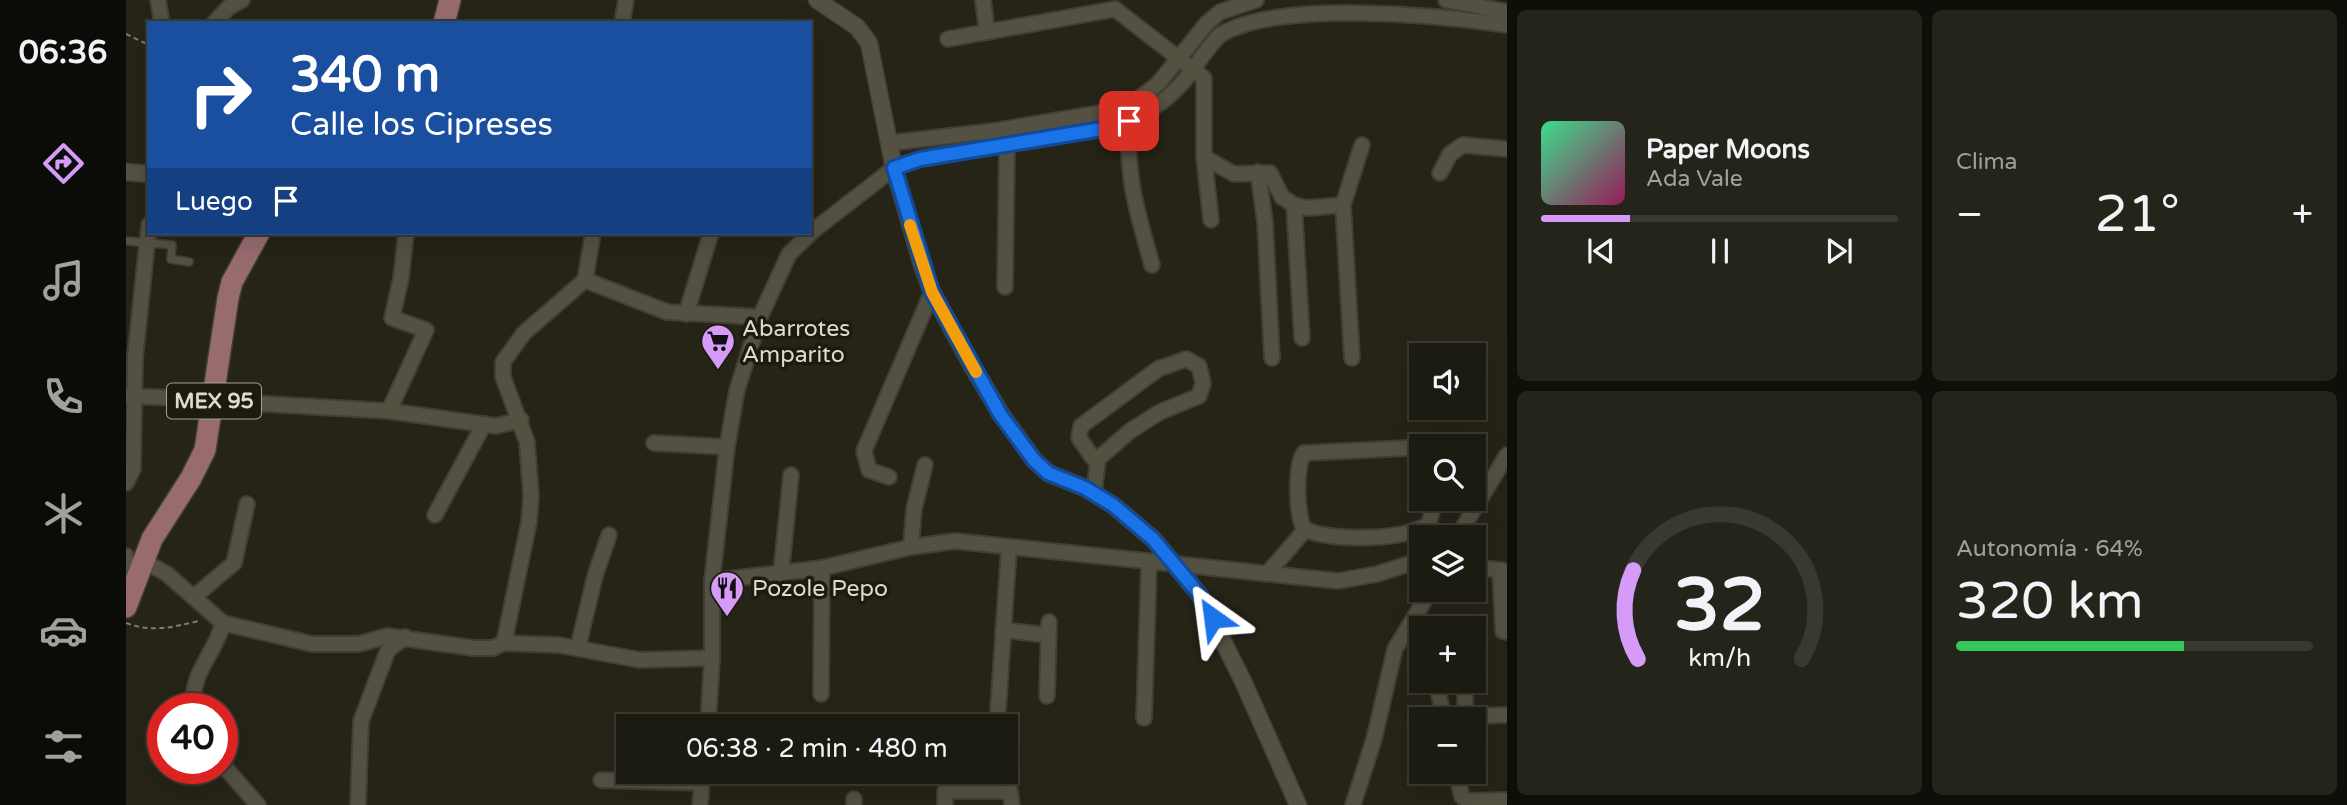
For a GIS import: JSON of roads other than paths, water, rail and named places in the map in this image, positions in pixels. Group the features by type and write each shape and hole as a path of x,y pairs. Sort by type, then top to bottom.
{"main road":[{"path":"444,21 450,0"},
{"name":"MEX 95","path":"126,607 133,586 134,558 199,464 208,436 232,282 257,235"}],"street":[{"path":"158,0 162,21"},
{"path":"216,21 229,7 242,0"},
{"path":"622,21 626,0"},
{"path":"817,0 857,27 869,43 894,168 932,292 1000,414 1034,460 1048,473 1113,505 1153,539 1177,565 1213,618 1298,805"},
{"path":"983,0 987,32"},
{"path":"889,143 993,131 1117,110 1137,100 1158,84 1207,23 1220,12 1239,2 1256,0"},
{"path":"1433,15 1435,0"},
{"path":"1446,0 1507,12"},
{"path":"1237,24 1239,2"},
{"path":"812,232 894,168 920,159 1108,128 1129,121 1161,104 1220,36 1237,24 1273,13 1362,8 1507,25"},
{"path":"948,39 1115,9 1191,71 1204,78 1205,157 1211,220"},
{"path":"1129,121 1127,159 1135,206 1152,265"},
{"path":"1005,287 1007,145"},
{"path":"1352,358 1343,205 1362,145"},
{"path":"1440,173 1450,154 1463,145 1507,149"},
{"path":"1205,157 1234,174 1258,172 1274,177 1282,197 1294,205 1308,208 1343,205"},
{"path":"126,172 147,174"},
{"path":"1258,172 1265,222 1272,358"},
{"path":"1294,205 1301,338"},
{"path":"126,483 132,470 131,396 148,235"},
{"path":"389,411 426,330 392,318 401,278 406,235"},
{"path":"504,643 529,522 529,468 521,419 503,377 503,362 524,333 585,280 593,235"},
{"path":"685,314 710,235"},
{"path":"709,714 712,582 727,447 737,390 760,317 789,254 809,235"},
{"path":"585,280 667,312 760,317"},
{"path":"888,477 870,470 864,451 932,292"},
{"path":"1094,494 1098,459 1130,431 1160,412 1199,396 1203,383 1199,366 1186,359 1158,369 1081,426 1079,438 1093,458 1098,459"},
{"path":"131,396 177,398"},
{"path":"214,401 389,411 496,426 521,419"},
{"path":"435,515 484,424"},
{"path":"654,443 727,447"},
{"path":"1305,530 1300,518 1299,502 1299,465 1304,453 1409,448"},
{"path":"1464,525 1507,454"},
{"path":"911,547 914,509 925,465"},
{"path":"781,574 791,475"},
{"path":"195,596 234,563 247,505"},
{"path":"1305,530 1321,534 1360,536 1415,532 1429,524 1432,511"},
{"path":"1268,574 1305,530"},
{"path":"578,647 595,576 609,534"},
{"path":"712,582 822,568 911,547 955,541 1338,581 1377,574 1409,564"},
{"path":"998,714 1009,547"},
{"path":"134,558 167,574 220,619 312,644 339,646 387,636 473,648 493,648 504,643 578,647 640,660 712,658"},
{"path":"1144,718 1149,563"},
{"path":"821,694 822,568"},
{"path":"1503,571 1503,631 1507,632"},
{"path":"1353,805 1374,740 1395,649 1424,602"},
{"path":"195,693 197,671 219,640 220,619"},
{"path":"1003,630 1048,629 1047,695"},
{"path":"358,805 362,721 388,650 405,637"},
{"path":"1465,693 1466,716 1507,715"},
{"path":"601,780 616,780"},
{"path":"238,782 258,805"},
{"path":"699,805 702,784"},
{"path":"1459,784 1462,797 1468,801 1507,800"},
{"path":"945,805 945,791 1010,791 1012,805"}],"lane":[{"path":"126,242 172,245 171,259 189,262"}],"place":[{"name":"Abarrotes Amparito","path":"718,371"},
{"name":"Pozole Pepo","path":"727,618"}]}
